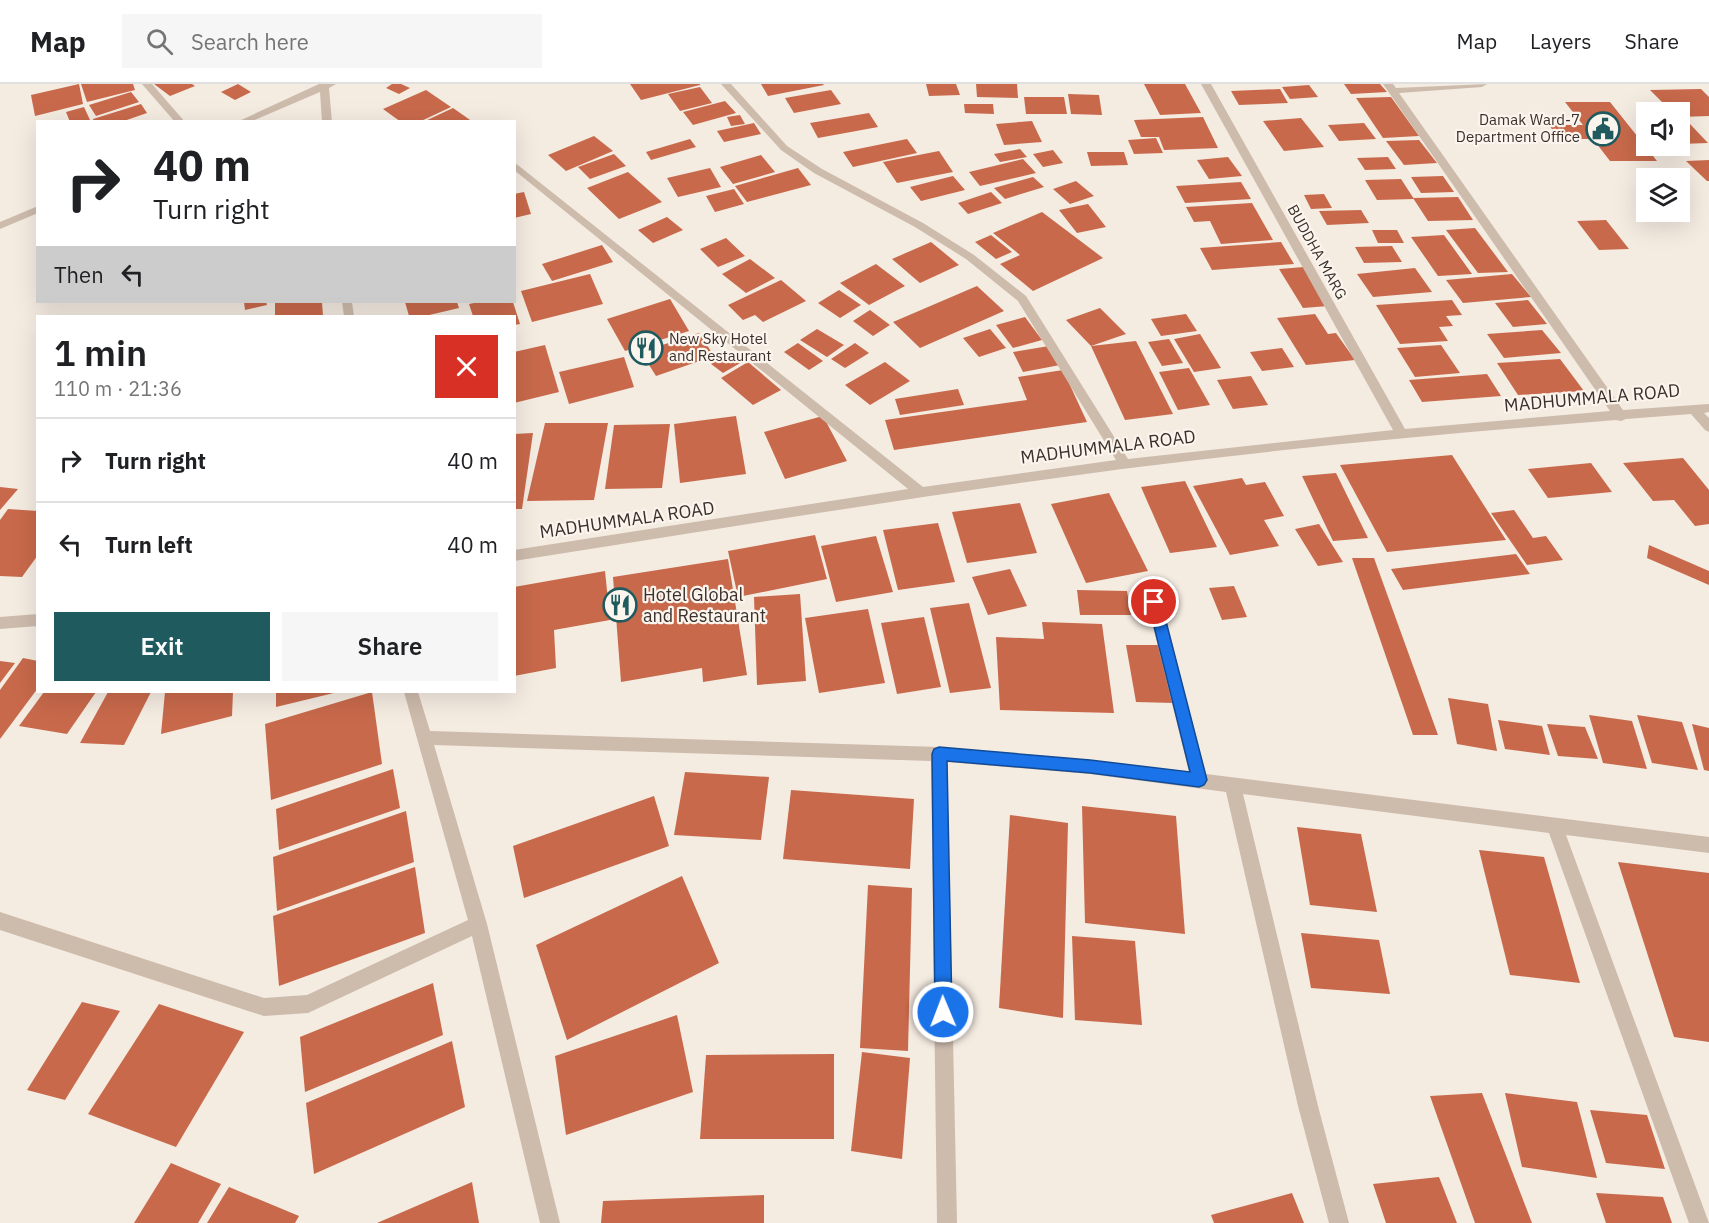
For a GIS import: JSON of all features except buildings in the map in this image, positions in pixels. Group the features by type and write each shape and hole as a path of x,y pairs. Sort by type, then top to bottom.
{"street":[{"path":"147,84 179,120"},
{"name":"BUDDHA MARG","path":"1206,84 1401,434"},
{"path":"1391,88 1482,84"},
{"path":"246,120 326,85 327,120"},
{"path":"731,85 784,148 818,171 919,225 970,257 1022,299 1125,464"},
{"path":"1391,88 1621,417"},
{"path":"516,167 921,492"},
{"path":"0,226 36,210"},
{"name":"MADHUMMALA ROAD","path":"516,556 921,492 1125,464 1401,434 1709,408"},
{"path":"1694,409 1709,427"},
{"path":"1154,602 1199,780"},
{"path":"0,623 36,620"},
{"path":"411,693 478,924 550,1223"},
{"path":"424,738 939,754 1090,767 1709,845"},
{"path":"939,754 947,1223"},
{"path":"1232,784 1308,1106 1339,1223"},
{"path":"1554,824 1699,1223"},
{"path":"0,921 264,1007 308,1004 478,924"}],"place":[{"name":"Damak Ward-7 Department Office","path":"1603,129"},
{"name":"New Sky Hotel and Restaurant","path":"646,348"},
{"name":"Hotel Global and Restaurant","path":"620,605"}],"route":[{"path":"943,1012 939,754 1090,767 1199,780 1154,602"}]}
